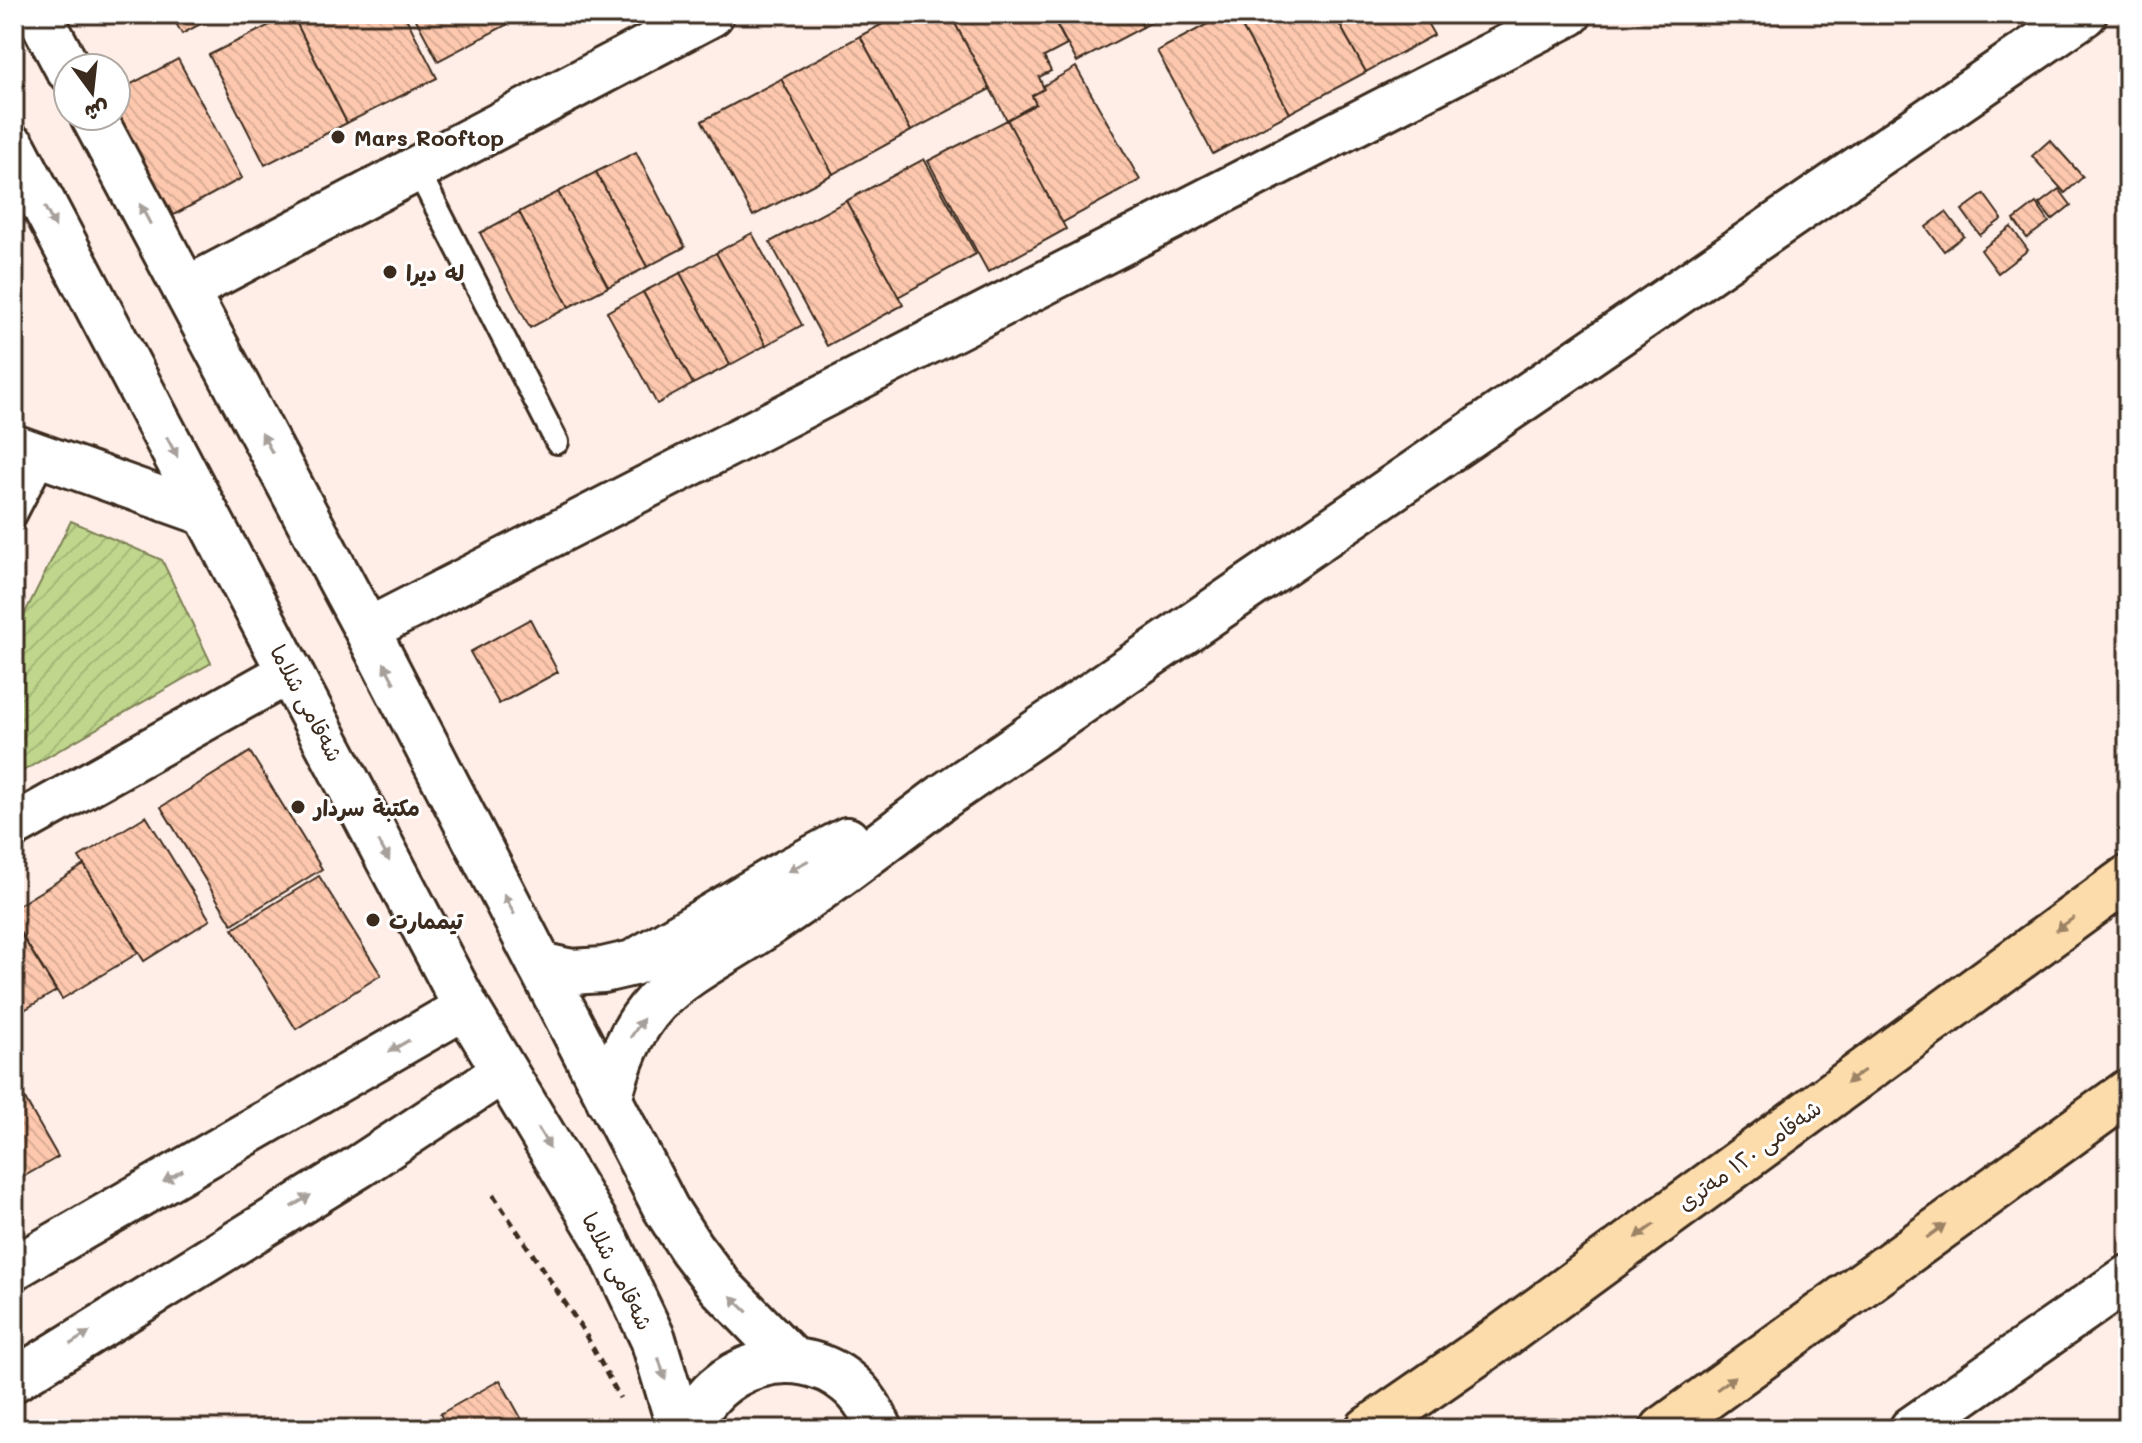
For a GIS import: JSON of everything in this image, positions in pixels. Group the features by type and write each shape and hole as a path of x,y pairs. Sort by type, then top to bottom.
{"highway":[{"name":"شەقامی ١٢٠ مەتری","path":"1368,1429 1504,1335 2128,878"},
{"path":"1663,1429 2128,1092"},
{"path":"1343,1429 1404,1404"}],"main road":[{"path":"39,14 59,52"},
{"path":"186,290 711,14"},
{"path":"609,1100 618,1063 634,1031 657,1002 686,979 831,880 944,796 2084,14"},
{"path":"102,132 367,630 666,1209 720,1286 792,1360"},
{"name":"شەقامی شلاما","path":"14,148 466,1007 607,1242 653,1339 680,1429"},
{"path":"540,965 571,972 603,970 633,963 838,844 944,796"},
{"path":"1912,1429 2128,1278"},
{"path":"690,1429 694,1417 711,1392 734,1374 762,1363 792,1360 822,1367 848,1383 868,1405 880,1429"}],"street":[{"path":"367,630 1518,26 1570,14"},
{"path":"29,452 208,515"},
{"path":"14,826 291,671"},
{"path":"14,1268 466,1007"},
{"path":"14,1380 360,1166 504,1071"}],"lane":[{"path":"417,169 557,442"},
{"path":"14,517 29,452"}],"path":[{"path":"493,1195 583,1330 627,1411"}],"green space":[{"path":"71,521 162,560 211,663 14,776 14,635"}],"building":[{"path":"171,14 219,14 182,34"},
{"path":"292,14 347,123 265,165 209,55"},
{"path":"292,14 404,14 437,78 347,123"},
{"path":"413,14 527,14 438,61"},
{"path":"901,14 950,14 990,89 911,131 860,36"},
{"path":"950,14 1051,14 1067,45 1044,57 1051,71 1039,77 1044,89 1032,96 1036,104 1007,120"},
{"path":"1051,14 1136,14 1143,27 1077,62"},
{"path":"1136,14 1168,14 1143,27"},
{"path":"1226,14 1235,14 1290,113 1213,154 1157,51"},
{"path":"1235,14 1334,14 1366,72 1290,113"},
{"path":"1334,14 1422,14 1434,35 1366,72"},
{"path":"860,36 911,131 833,174 781,79"},
{"path":"178,59 242,178 166,219 124,132 132,132 132,83"},
{"path":"1076,67 1140,180 1062,223 1007,120 1036,104 1032,96 1044,89 1043,86"},
{"path":"781,79 833,174 753,216 702,121"},
{"path":"1007,120 1066,229 988,272 928,161"},
{"path":"2050,140 2083,177 2065,193 2032,156"},
{"path":"636,152 685,247 647,267 596,172"},
{"path":"924,159 976,254 898,297 846,201"},
{"path":"596,172 647,267 608,287 558,192"},
{"path":"2059,189 2071,205 2052,220 2039,204"},
{"path":"558,192 608,287 569,307 519,212"},
{"path":"1984,194 2002,219 1980,235 1962,210"},
{"path":"846,201 903,305 827,346 770,242"},
{"path":"2036,203 2049,222 2027,238 2014,220"},
{"path":"519,212 569,307 530,328 480,233"},
{"path":"1946,212 1964,236 1944,251 1926,227"},
{"path":"2011,227 2028,250 1998,273 1981,250"},
{"path":"752,233 802,325 766,345 716,253"},
{"path":"716,253 766,345 730,365 680,273"},
{"path":"680,273 730,365 693,384 643,292"},
{"path":"643,292 693,384 657,404 607,312"},
{"path":"530,619 558,672 499,704 470,652"},
{"path":"250,752 322,869 232,924 161,807"},
{"path":"146,816 210,920 144,961 79,857"},
{"path":"84,865 138,953 62,999 14,923 14,908"},
{"path":"319,876 381,975 296,1029 233,929"},
{"path":"14,923 56,991 14,1016"},
{"path":"14,1080 58,1157 14,1182"},
{"path":"500,1380 526,1427 449,1429 440,1414"}],"place":[{"name":"Mars Rooftop","path":"338,137"},
{"name":"له ديرا","path":"390,272"},
{"name":"مكتبة سردار","path":"298,807"},
{"name":"تیممارت","path":"373,920"}]}
